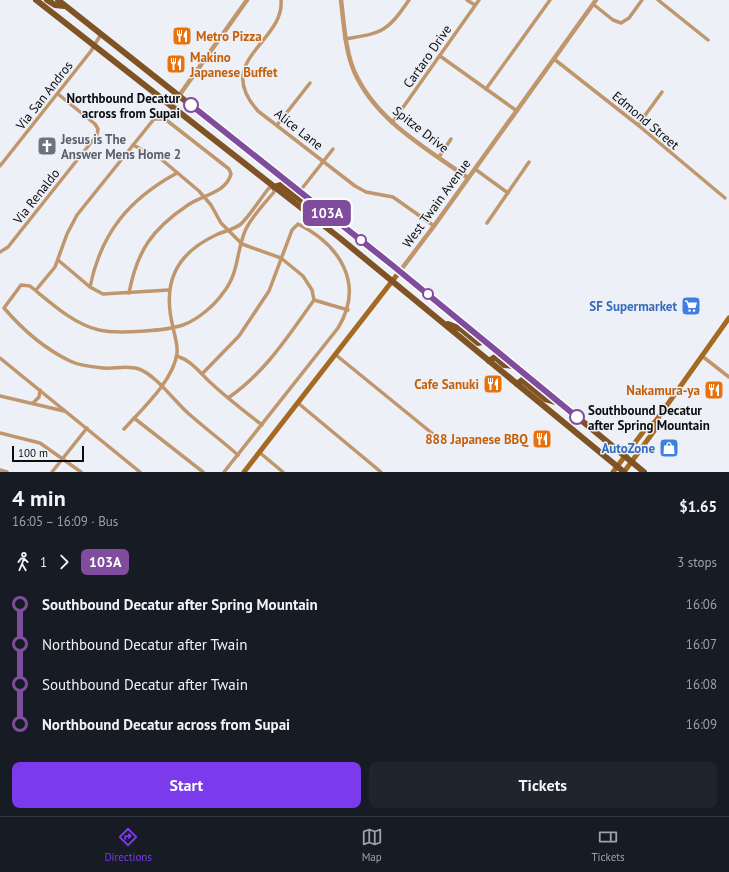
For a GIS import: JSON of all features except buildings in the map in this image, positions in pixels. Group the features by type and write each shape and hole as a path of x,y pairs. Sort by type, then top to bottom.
{"main road":[{"path":"36,0 392,281 624,472 654,431 655,422"},
{"path":"47,0 55,4 66,6"},
{"path":"58,0 400,271 644,472"},
{"path":"274,187 281,185 305,203 316,204"},
{"name":"West Twain Avenue","path":"244,472 400,271"},
{"path":"613,472 646,428 655,422 729,318"},
{"path":"442,322 461,329 478,343 485,341"},
{"path":"489,361 495,357 504,365 515,366"},
{"path":"517,384 522,380 545,399 560,402"}],"street":[{"path":"171,107 247,0"},
{"name":"Alice Lane","path":"281,0 280,14 246,63 243,81 244,91 250,102 355,186 366,192 392,197 434,226"},
{"name":"Spitze Drive","path":"341,0 345,39 354,71 362,86 379,110 392,122 468,178"},
{"path":"345,39 375,34 387,28 409,0"},
{"path":"467,0 475,6"},
{"name":"Cartaro Drive","path":"392,122 479,0"},
{"path":"486,89 550,0"},
{"path":"595,2 613,20 621,23 629,18 642,0"},
{"path":"658,0 708,40"},
{"name":"West Twain Avenue","path":"400,271 518,111 595,2"},
{"name":"Via San Andros","path":"0,166 58,94 102,34"},
{"path":"440,56 518,111"},
{"name":"Edmond Street","path":"554,59 638,125 725,198"},
{"path":"277,125 310,83"},
{"path":"638,125 662,92"},
{"name":"Via Renaldo","path":"0,252 8,248 97,135 98,129 95,124 58,94"},
{"path":"36,290 55,267 77,214 154,119 166,119 229,169 231,174 230,178 223,186 189,204 161,225 144,247 133,270 129,293"},
{"path":"439,157 451,139"},
{"path":"133,145 161,159 204,197 228,231 242,244 281,258 303,276 312,290 314,300 253,379 228,398"},
{"path":"300,191 333,149"},
{"path":"487,223 529,162"},
{"path":"476,168 508,193"},
{"path":"90,287 93,272 103,245 112,228 141,196 155,184 177,173"},
{"path":"124,429 161,386 175,366 178,351 173,327 168,309 169,290 183,259 204,242 217,234 228,231 241,224 269,188 274,187 274,192 246,229 238,262 223,294 210,307 184,325 173,327 115,331 98,330 77,321 30,286 21,285 4,308 15,321 43,345 71,362 103,368 127,367 139,369 161,386 188,413 238,455"},
{"path":"202,374 239,336 269,291 292,230 298,224 310,230 338,257 344,266 348,275 350,292 348,310 338,328 224,472"},
{"path":"58,260 90,287 103,294 169,290"},
{"path":"314,300 348,310"},
{"path":"336,355 433,434"},
{"path":"177,356 186,359 228,398 262,425"},
{"path":"702,356 729,378"},
{"path":"0,358 139,471"},
{"path":"33,403 38,397 40,390"},
{"path":"0,396 65,411"},
{"path":"298,403 381,472"},
{"path":"134,418 203,472"},
{"path":"52,472 87,428"},
{"path":"0,433 40,444 81,472"},
{"path":"259,452 283,472"},
{"path":"0,470 7,472"}],"bus line":[{"name":"103A","path":"191,105 392,265 577,417"}],"place":[{"name":"Metro Pizza","path":"182,36"},
{"name":"Makino Japanese Buffet","path":"176,64"},
{"name":"Northbound Decatur across from Supai","path":"191,105"},
{"name":"Jesus is The Answer Mens Home 2","path":"47,146"},
{"name":"SF Supermarket","path":"691,306"},
{"name":"Cafe Sanuki","path":"493,384"},
{"name":"Nakamura-ya","path":"714,390"},
{"name":"Southbound Decatur after Spring Mountain","path":"577,417"},
{"name":"888 Japanese BBQ","path":"542,439"},
{"name":"AutoZone","path":"669,448"}]}
